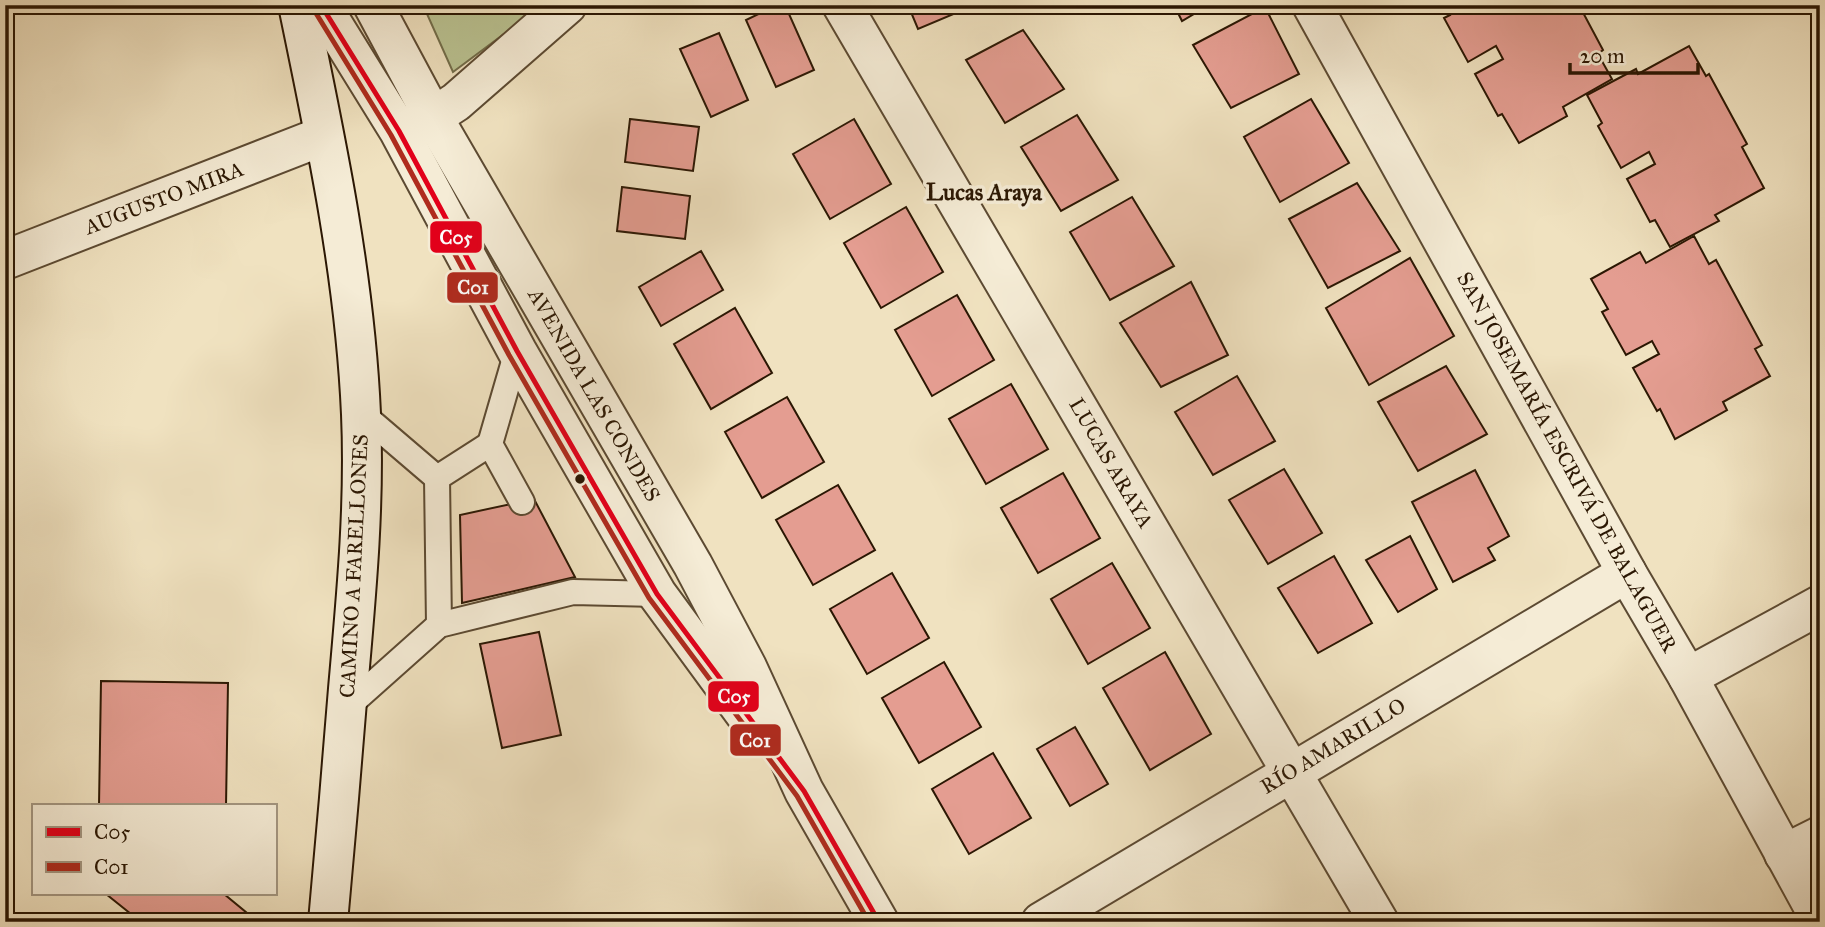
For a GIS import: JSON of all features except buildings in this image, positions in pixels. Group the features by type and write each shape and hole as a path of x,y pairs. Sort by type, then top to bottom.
{"street":[{"name":"CAMINO A FARELLONES","path":"298,5 337,203 355,336 361,414 360,525 328,922"},
{"name":"AVENIDA LAS CONDES","path":"321,5 416,124 694,565 747,667 804,791 879,922"},
{"name":"AVENIDA LAS CONDES","path":"373,5 416,124 517,351 657,594 804,791"},
{"path":"416,124 456,102 567,5"},
{"name":"LUCAS ARAYA","path":"842,5 1379,922"},
{"name":"SAN JOSEMARÍA ESCRIVÁ DE BALAGUER","path":"1312,5 1688,677 1820,919"},
{"name":"AUGUSTO MIRA","path":"5,260 323,136"},
{"name":"RÍO AMARILLO","path":"1041,922 1628,573"},
{"path":"1688,677 1820,605"},
{"path":"1784,854 1820,836"}],"lane":[{"path":"437,478 490,444 517,351"},
{"path":"361,414 437,478 439,625"},
{"path":"490,444 522,502"},
{"path":"347,707 439,625 569,586 657,594"}],"green space":[{"path":"423,5 543,5 453,72"}],"transit line":[{"name":"C05","path":"321,5 399,131 517,351 657,594 804,791 879,922"},
{"name":"C01","path":"314,10 391,135 509,355 649,598 797,796 869,922"}],"district":[{"name":"Lucas Araya","path":"984,192"}]}
